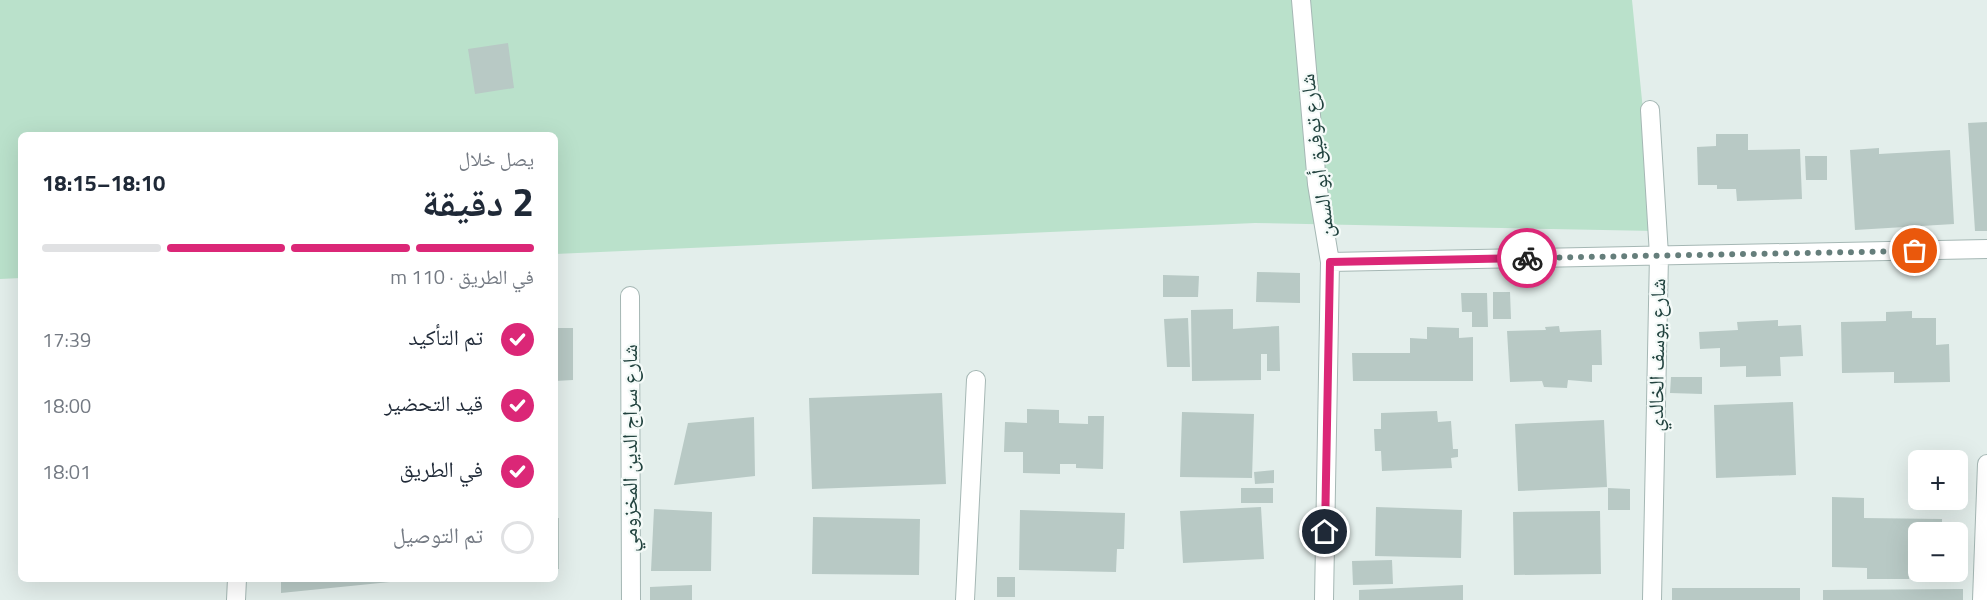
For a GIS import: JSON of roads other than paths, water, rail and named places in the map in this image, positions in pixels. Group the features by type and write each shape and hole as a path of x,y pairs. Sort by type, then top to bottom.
{"street":[{"name":"شارع توفيق أبو السمن","path":"1301,0 1317,184 1330,262 1324,600"},
{"name":"شارع يوسف الخالدي","path":"1650,110 1659,255 1652,600"},
{"path":"1330,262 1987,249"},
{"name":"شارع سراج الدين المخزومي","path":"630,296 631,600"},
{"path":"965,600 976,380"},
{"path":"1982,600 1987,464"},
{"path":"236,600 237,582"}]}
